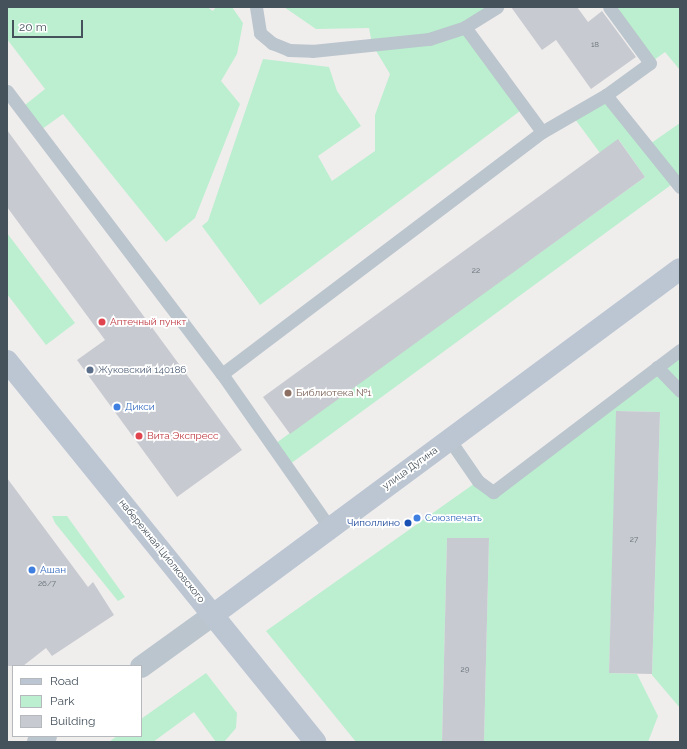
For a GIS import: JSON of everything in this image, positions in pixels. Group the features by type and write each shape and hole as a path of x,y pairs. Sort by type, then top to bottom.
{"main road":[{"name":"улица Дугина","path":"214,615 329,527 680,269"},
{"name":"набережная Циолковского","path":"9,368 214,615 315,742"}],"street":[{"name":"улица Дугина","path":"142,666 214,615"}],"lane":[{"path":"256,7 260,33 272,43 288,50 312,51 429,39 465,28 497,7"},
{"path":"222,374 542,132 606,94 650,63 609,7"},
{"path":"465,28 542,132"},
{"path":"7,92 222,374 329,527"},
{"path":"606,94 680,187"},
{"path":"449,439 478,481 493,492 680,350"},
{"path":"657,367 680,391"}],"green space":[{"path":"7,7 207,7 213,11 216,7 232,7 243,23 237,54 221,81 240,104 195,218 166,242 63,114 38,132 20,109 45,89 7,39"},
{"path":"284,7 495,7 465,27 524,108 260,305 202,226 208,221 263,59 329,67 337,91 361,126 318,156 332,181 375,151 375,115 390,74 372,44 369,28 316,29"},
{"path":"609,7 680,7 680,70 665,52 650,63"},
{"path":"606,95 647,146 680,123 680,187 675,182 286,467 272,446 645,177 619,140 600,153 572,115"},
{"path":"7,233 75,323 46,345 7,294"},
{"path":"680,350 680,708 652,675 660,412 617,411 609,673 637,674 658,716 648,742 484,742 489,539 447,538 442,742 356,742 266,631 478,481 493,491"},
{"path":"52,516 67,516 125,597 118,601 55,523"},
{"path":"206,673 237,713 236,728 224,742 216,742 194,712 153,742 109,742 116,737 142,737 142,718"}],"building":[{"path":"511,7 577,7 588,22 602,11 636,57 591,89 556,40 542,50"},
{"path":"7,130 242,450 177,497 77,360 105,340 7,207"},
{"path":"618,139 645,177 290,434 263,397"},
{"path":"616,411 660,412 652,674 609,673"},
{"path":"7,478 88,587 93,582 114,615 52,656 46,648 24,665 7,666"},
{"path":"447,538 489,538 484,742 442,742"}],"place":[{"name":"Аптечный пункт","path":"102,322"},
{"name":"Жуковский 140186","path":"90,370"},
{"name":"Библиотека №1","path":"288,393"},
{"name":"Дикси","path":"117,407"},
{"name":"Вита Экспресс","path":"139,436"},
{"name":"Союзпечать","path":"417,518"},
{"name":"Чиполлино","path":"408,523"},
{"name":"Ашан","path":"32,570"}]}
